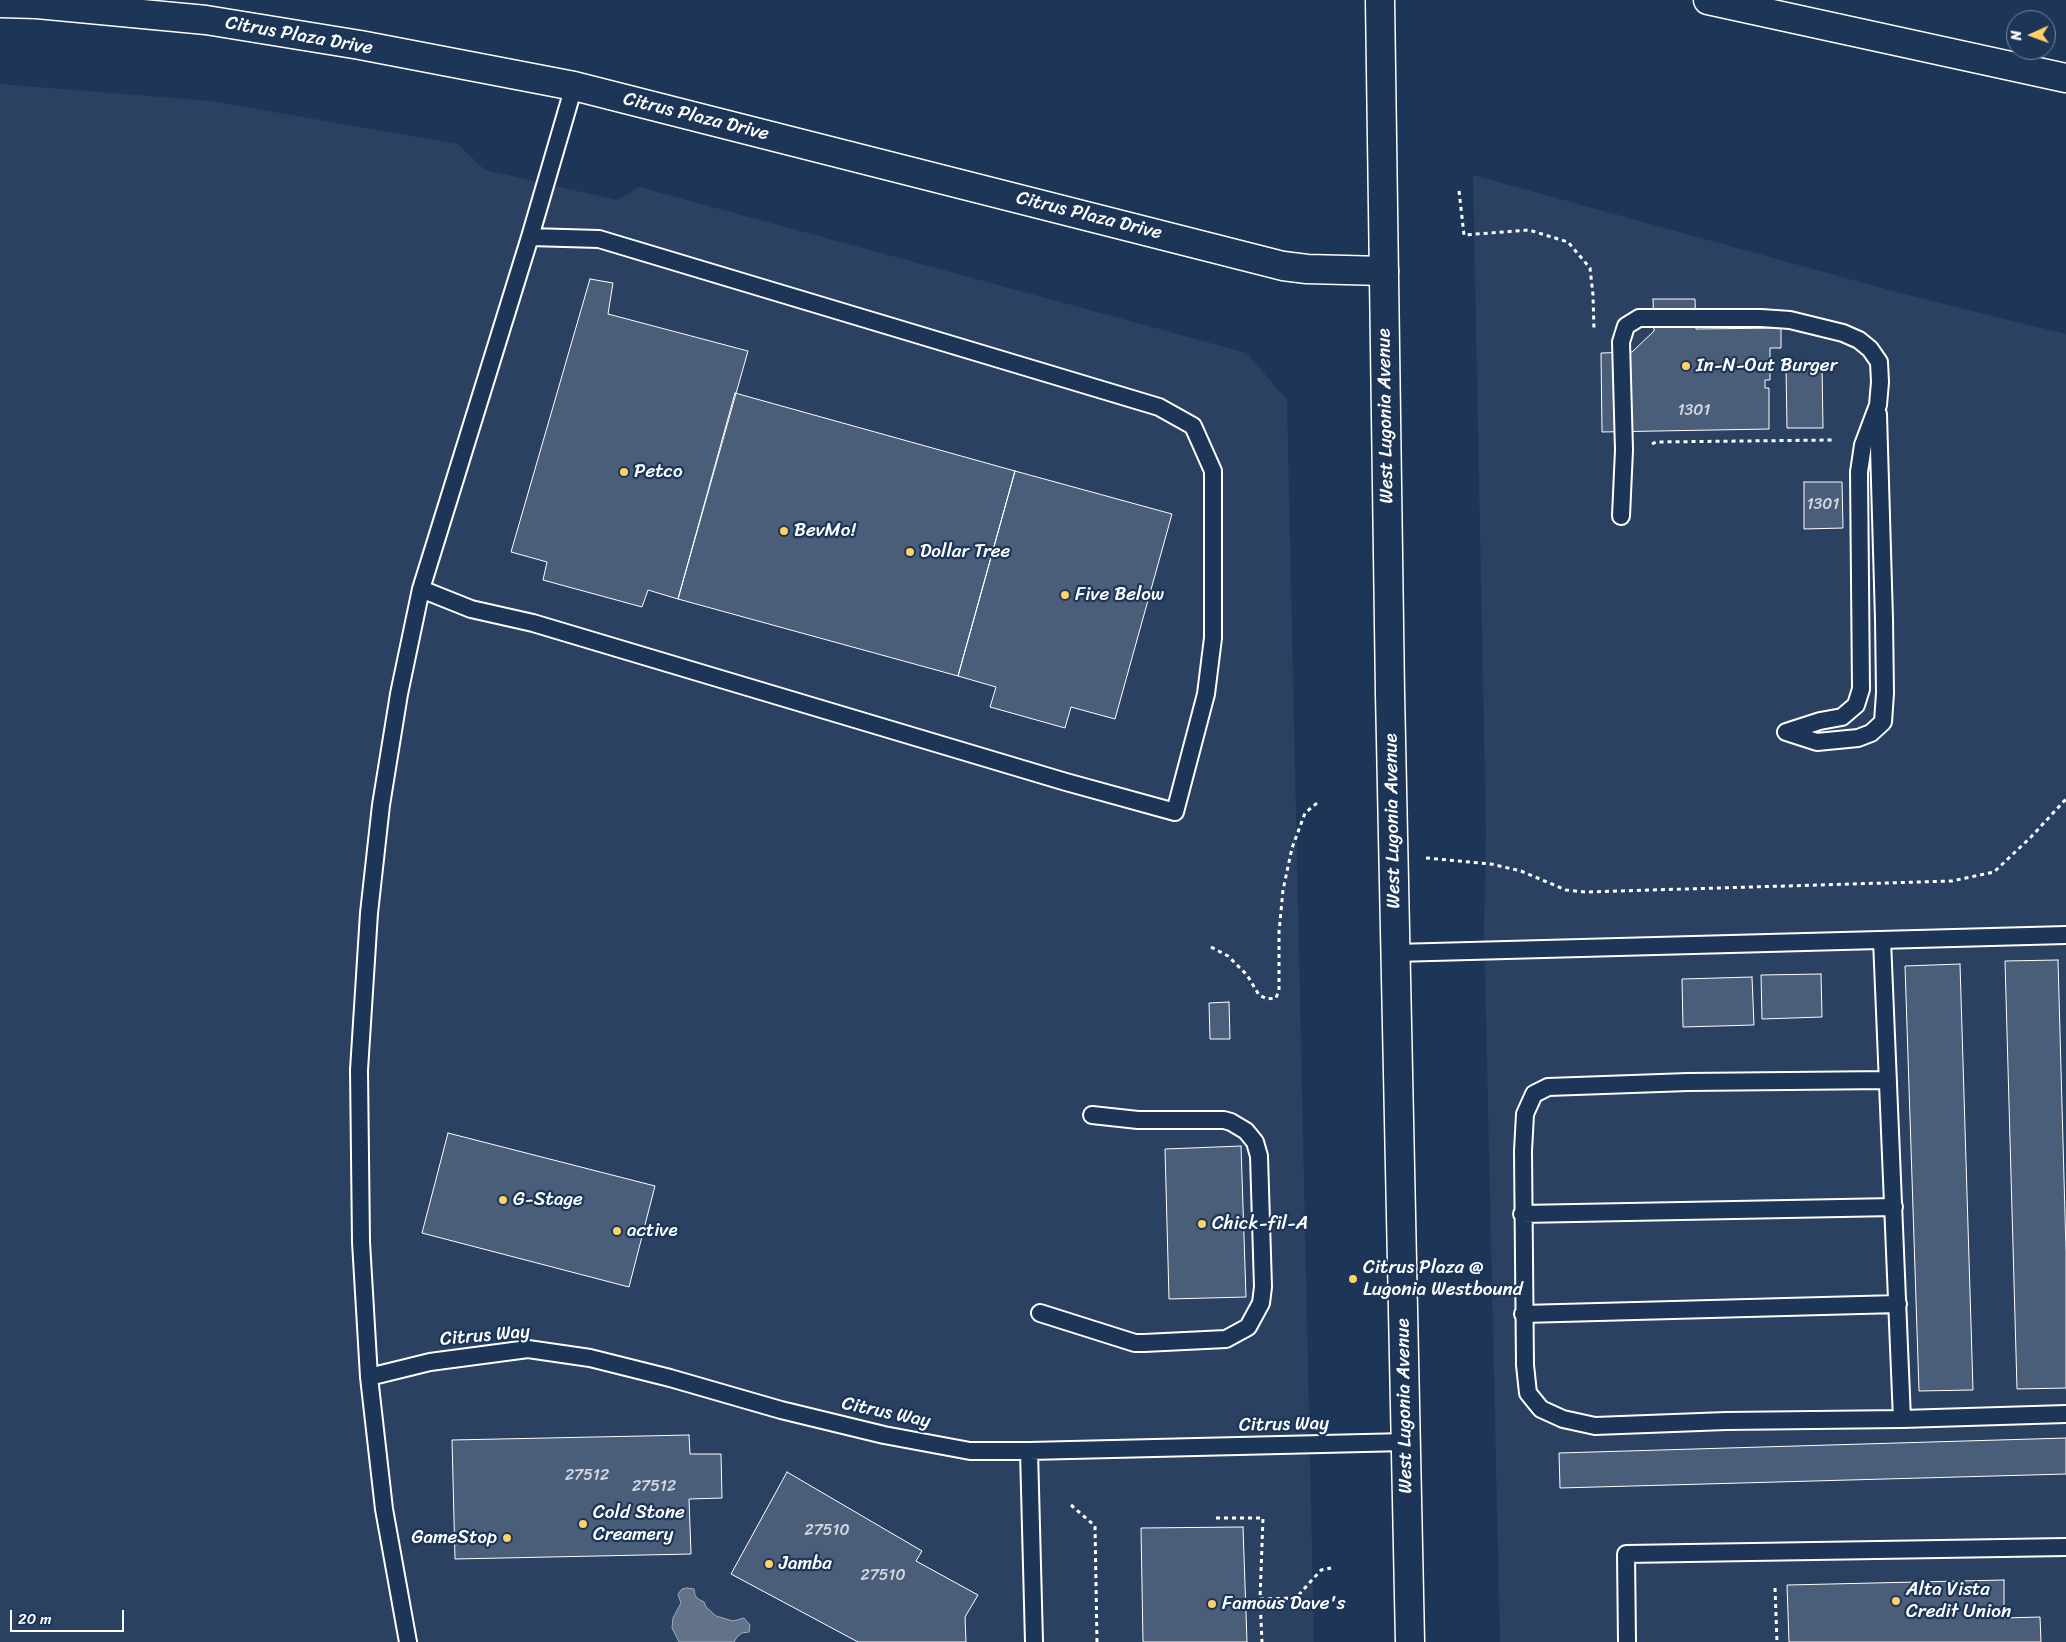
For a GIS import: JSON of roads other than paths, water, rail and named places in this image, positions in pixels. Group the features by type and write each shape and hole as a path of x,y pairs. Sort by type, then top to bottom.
{"main road":[{"name":"West Lugonia Avenue","path":"1380,0 1393,855 1410,1642"},
{"path":"1708,0 2066,78"},
{"name":"Citrus Plaza Drive","path":"0,3 37,4 206,20 360,45 574,86 1283,266 1307,269 1384,271"}],"lane":[{"path":"408,1642 384,1509 369,1377 361,1242 359,1070 369,913 381,805 399,694 421,589 530,237 574,86"},
{"path":"421,589 471,608 533,623 1066,782 1175,812 1206,694 1213,638 1212,471 1193,426 1159,407 598,238 530,237"},
{"path":"1621,516 1624,450 1621,342 1626,326 1639,318 1790,320 1843,333 1859,340 1870,349 1879,362 1880,382 1878,405 1885,693 1883,722 1871,733 1858,738 1816,742 1786,732 1820,721 1842,717 1856,705 1861,689 1859,472 1863,446 1878,405"},
{"path":"1396,953 2066,936"},
{"path":"1882,940 1902,1419"},
{"path":"1888,1080 1688,1082 1548,1087 1534,1094 1525,1114 1522,1214 1524,1365 1528,1393 1541,1409 1562,1418 1595,1426 1726,1421 1902,1419 2066,1414"},
{"path":"1040,1313 1135,1343 1144,1344 1226,1339 1248,1327 1261,1303 1263,1287 1259,1156 1255,1142 1246,1131 1224,1120 1138,1120 1092,1115"},
{"path":"1522,1214 1894,1206"},
{"path":"1523,1314 1898,1304"},
{"name":"Citrus Way","path":"369,1377 430,1362 528,1349 590,1358 670,1378 781,1410 884,1435 970,1451 1406,1442"},
{"path":"1029,1451 1034,1642"},
{"path":"1627,1642 1626,1554 2066,1547"}],"place":[{"name":"In-N-Out Burger","path":"1686,366"},
{"name":"Petco","path":"624,472"},
{"name":"BevMo!","path":"784,531"},
{"name":"Dollar Tree","path":"910,552"},
{"name":"Five Below","path":"1065,595"},
{"name":"G-Stage","path":"503,1200"},
{"name":"Chick-fil-A","path":"1202,1224"},
{"name":"active","path":"617,1231"},
{"name":"Citrus Plaza @ Lugonia Westbound","path":"1353,1279"},
{"name":"Cold Stone Creamery","path":"583,1524"},
{"name":"GameStop","path":"507,1538"},
{"name":"Jamba","path":"769,1564"},
{"name":"Alta Vista Credit Union","path":"1896,1601"},
{"name":"Famous Dave's","path":"1212,1604"}]}
